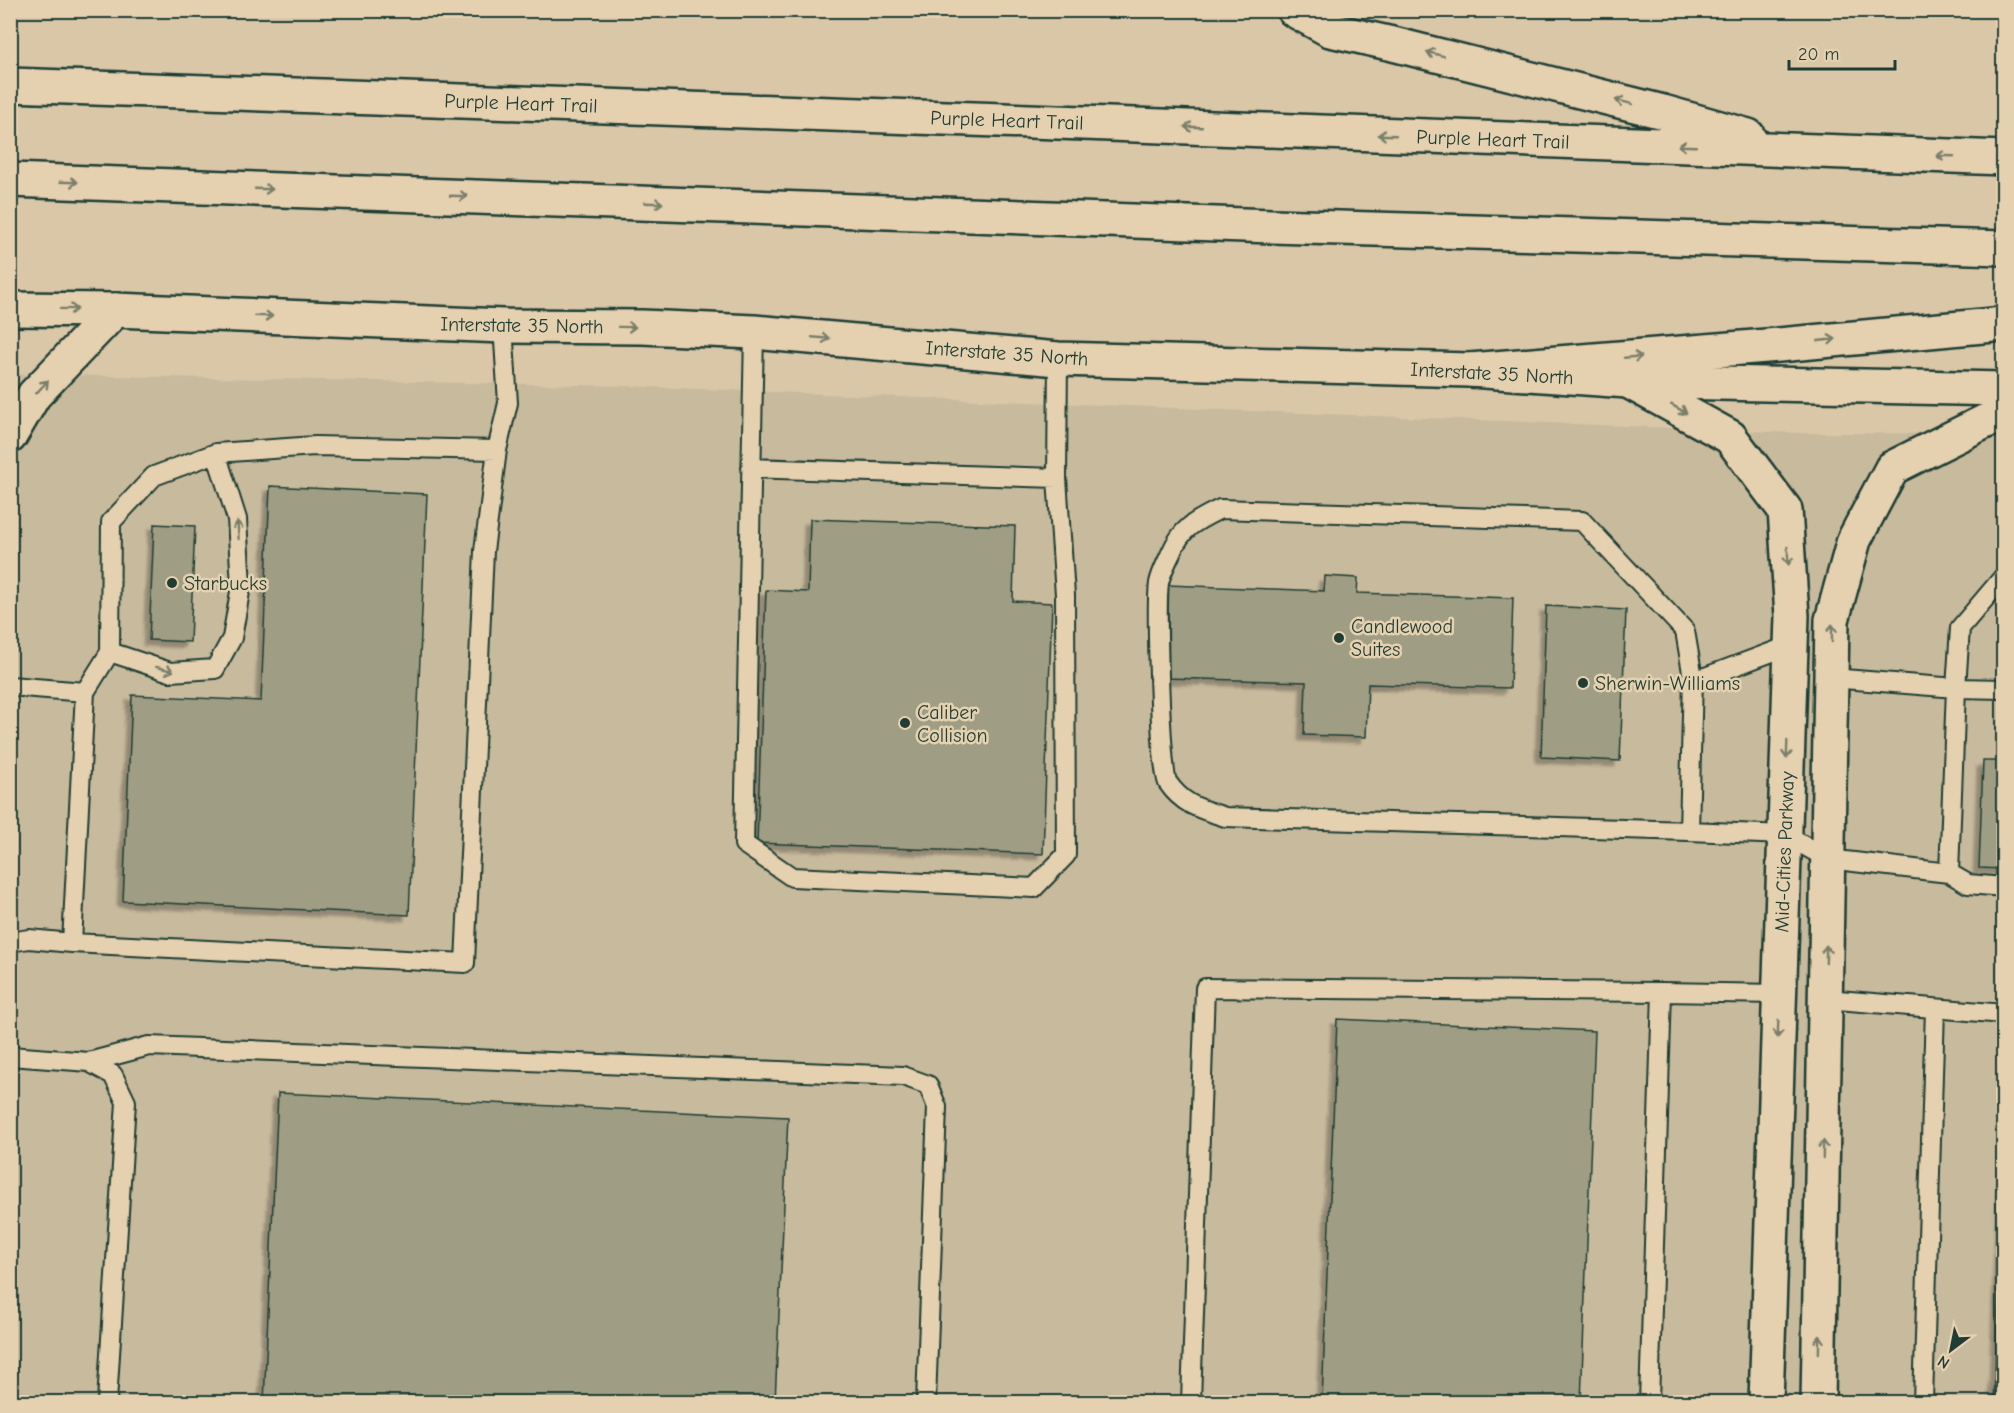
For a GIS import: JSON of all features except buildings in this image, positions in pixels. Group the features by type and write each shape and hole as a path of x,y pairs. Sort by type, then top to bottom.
{"main road":[{"path":"1294,10 1330,30 1663,112 1802,151"},
{"name":"Purple Heart Trail","path":"10,85 2004,158"},
{"path":"10,180 1237,224 2004,248"},
{"name":"Interstate 35 North","path":"10,309 115,310 503,326 642,327 754,332 1058,359 1470,370 1628,381 2004,388"},
{"path":"10,436 34,395 115,310"},
{"path":"1470,370 2004,324"},
{"name":"Mid-Cities Parkway","path":"1628,381 1730,437 1785,510 1791,645 1766,1402"},
{"path":"1818,1402 1832,620 1854,540 1892,468 1986,421 2004,417"}],"lane":[{"path":"10,942 29,939 465,963 484,551 497,450 508,403 503,326"},
{"path":"754,332 744,844 792,877 1034,888 1066,855 1065,595 1057,478 1058,359"},
{"path":"72,943 85,692 110,651 111,522 154,476 216,453 315,446 497,450"},
{"path":"110,651 171,672 215,669 232,638 241,586 237,519 216,453"},
{"path":"752,468 1057,478"},
{"path":"1689,831 1692,682 1684,631 1582,521 1220,509 1188,525 1172,551 1159,582 1158,642 1161,720 1166,781 1188,804 1225,817 1785,835 1828,859 1949,873 1968,884 2004,886"},
{"path":"1949,873 1960,628 2004,576"},
{"path":"1692,682 1791,645"},
{"path":"1831,678 1956,688 2004,689"},
{"path":"10,686 85,692"},
{"path":"1191,1402 1205,988 1779,994"},
{"path":"1649,1402 1662,992"},
{"path":"1826,999 2004,1014"},
{"path":"1923,1402 1935,1009"},
{"path":"10,1056 88,1062 149,1046 903,1076 928,1085 937,1107 926,1402"},
{"path":"88,1062 112,1075 126,1102 107,1402"}],"shaded area":[{"path":"11,374 625,386 1801,433 2003,434 2003,1402 11,1402"}],"place":[{"name":"Starbucks","path":"172,583"},
{"name":"Candlewood Suites","path":"1339,638"},
{"name":"Sherwin-Williams","path":"1583,683"},
{"name":"Caliber Collision","path":"905,723"}]}
